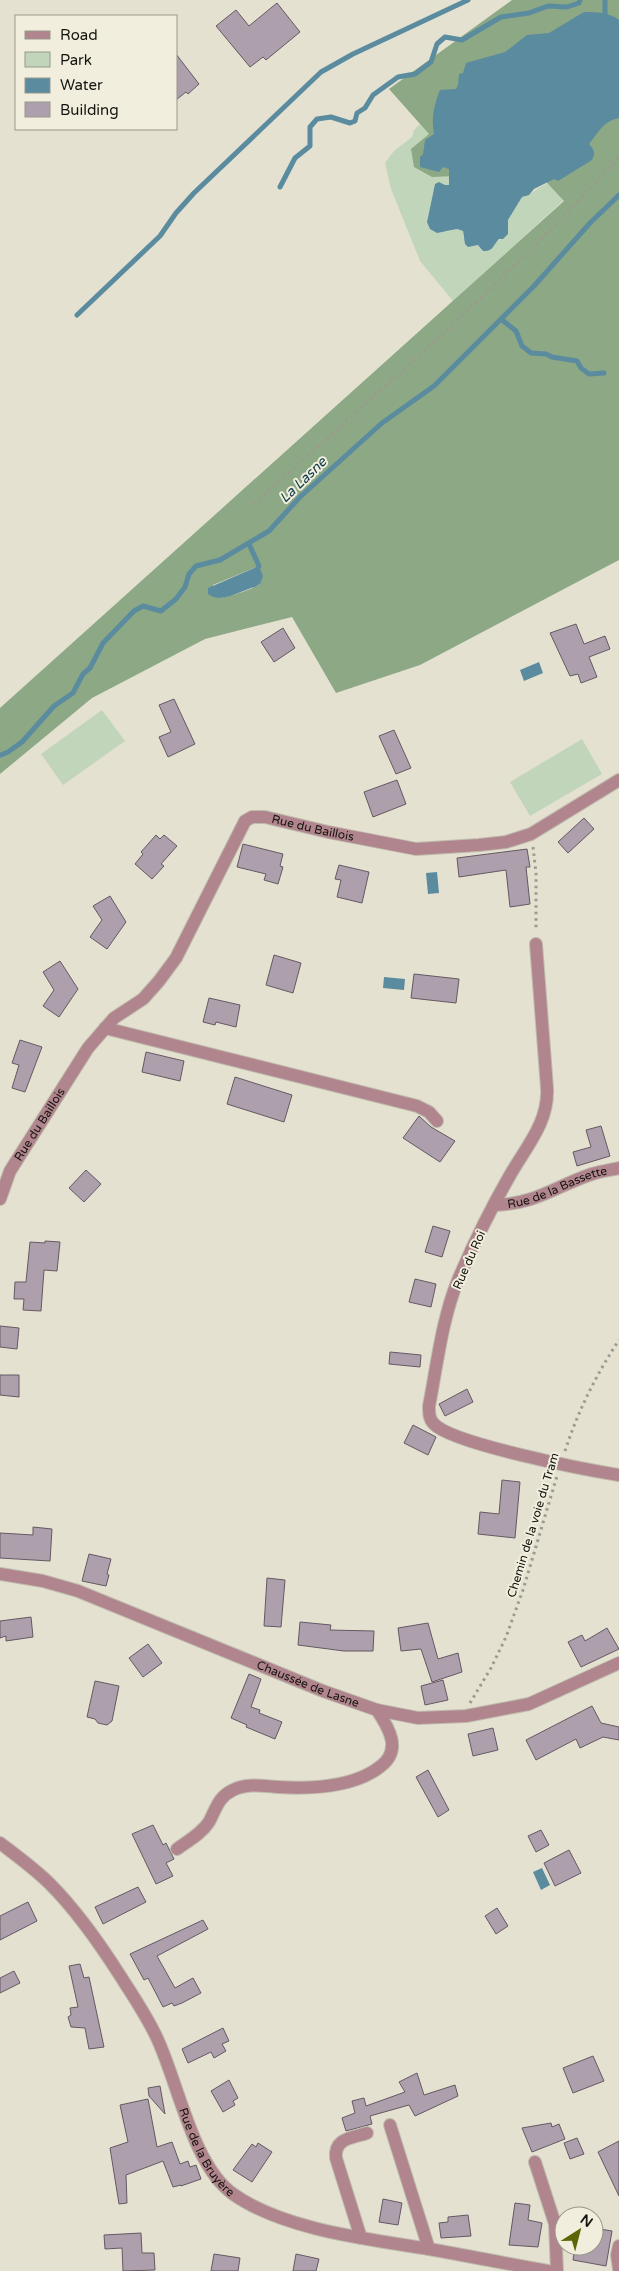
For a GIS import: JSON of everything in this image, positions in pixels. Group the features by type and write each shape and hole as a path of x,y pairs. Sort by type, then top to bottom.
{"street":[{"name":"Rue du Baillois","path":"0,1199 10,1171 88,1048 114,1018 143,999 160,981 176,958 245,821 252,817 264,817 416,849 497,843 531,834 619,780"},
{"name":"Rue du Roi","path":"536,944 548,1100 546,1111 535,1134 509,1177 458,1282 445,1325 428,1406 429,1416 434,1424 450,1434 560,1465 619,1475"},
{"path":"105,1028 417,1106 429,1112 437,1121"},
{"name":"Rue de la Bassette","path":"495,1205 532,1200 591,1174 619,1168"},
{"name":"Chaussée de Lasne","path":"0,1574 43,1581 78,1591 323,1691 377,1710 418,1718 466,1716 528,1704 619,1663"},
{"path":"177,1849 199,1833 209,1822 221,1799 234,1789 248,1786 323,1786 352,1780 373,1772 386,1762 391,1754 393,1742 389,1728 377,1710"},
{"name":"Rue de la Bruyère","path":"0,1843 48,1882 77,1914 138,2002 168,2063 198,2148 214,2174 226,2188 234,2194 284,2218 319,2229 548,2271"},
{"path":"390,2125 429,2249"},
{"path":"361,2238 336,2158 336,2149 340,2143 368,2133"},
{"path":"535,2162 555,2224 557,2271"},
{"path":"619,2246 617,2255 619,2270"}],"path":[{"path":"254,504 453,324 594,185 619,156"},
{"path":"531,834 536,872 536,944"},
{"name":"Chemin de la voie du Tram","path":"466,1716 472,1697 491,1668 506,1637 526,1581 560,1465 574,1425 596,1374 619,1340"}],"green space":[{"path":"512,0 619,0 619,560 420,665 336,693 292,617 205,639 92,698 0,774 0,708 564,201 538,173 432,177 414,167 411,149 429,134 389,89","holes":["254,568 260,584 239,593 217,598 213,585"]},
{"path":"420,124 429,134 432,177 450,176 449,185 439,182 435,184 427,222 446,232 457,229 463,231 463,236 468,246 495,243 508,234 508,220 522,197 548,183 564,200 453,301 420,261 391,189 385,163 394,151 412,137 414,130"},
{"path":"102,710 125,741 63,785 41,754"},
{"path":"582,739 602,774 530,816 510,782"}],"water":[{"path":"584,12 607,14 619,20 619,118 605,124 589,144 594,151 592,160 558,181 554,179 534,189 529,195 522,197 508,220 508,234 503,239 499,239 489,250 483,251 478,245 468,247 465,244 463,231 457,229 437,233 430,229 427,222 435,184 439,182 449,185 449,169 443,167 439,172 420,167 420,157 423,154 425,140 434,134 434,112 440,90 456,89 459,74 463,73 466,63 505,52 527,35 549,33"},
{"path":"259,566 263,576 260,584 255,587 231,596 219,598 208,594 208,588"},
{"path":"539,662 543,673 524,681 520,670"},
{"path":"437,872 439,893 428,894 426,873"},
{"path":"384,977 405,979 404,990 383,988"},
{"path":"542,1868 550,1885 541,1890 533,1872"}],"building":[{"path":"277,3 300,32 266,60 263,57 250,67 216,26 236,10 249,26"},
{"path":"178,57 199,84 188,94 186,92 178,98"},
{"path":"576,624 584,644 605,636 610,649 589,657 597,677 581,683 578,674 570,676 550,633"},
{"path":"283,628 295,648 274,662 261,642"},
{"path":"174,699 195,744 168,757 159,737 171,732 159,705"},
{"path":"394,730 411,768 396,774 379,736"},
{"path":"397,780 406,804 373,817 364,792"},
{"path":"584,818 594,829 568,853 558,842"},
{"path":"156,835 160,839 164,835 177,846 161,864 164,866 152,879 135,864 143,854 141,852"},
{"path":"243,844 283,854 280,866 283,867 278,884 264,880 266,874 237,867"},
{"path":"527,849 530,867 526,867 530,904 510,907 506,870 459,877 457,858"},
{"path":"339,865 369,872 362,903 337,897 341,880 335,879"},
{"path":"110,896 126,922 107,949 90,937 102,920 93,906"},
{"path":"274,955 301,963 293,993 266,985"},
{"path":"60,961 78,989 59,1017 43,1006 54,990 43,972"},
{"path":"414,974 459,979 456,1003 411,998"},
{"path":"209,998 240,1005 236,1027 216,1022 215,1025 203,1022"},
{"path":"20,1040 42,1047 25,1092 12,1088 19,1065 12,1063"},
{"path":"146,1052 184,1061 180,1081 142,1072"},
{"path":"235,1077 292,1095 284,1122 227,1104"},
{"path":"419,1116 431,1127 455,1141 440,1162 403,1138"},
{"path":"601,1126 610,1156 577,1166 573,1152 591,1147 586,1130"},
{"path":"86,1170 101,1184 84,1202 69,1188"},
{"path":"433,1226 450,1231 442,1257 425,1252"},
{"path":"45,1241 60,1242 57,1271 44,1270 41,1311 23,1310 24,1299 14,1299 15,1282 26,1282 30,1242 45,1243"},
{"path":"415,1279 436,1284 431,1307 409,1302"},
{"path":"0,1326 19,1328 17,1349 0,1347"},
{"path":"390,1352 421,1355 420,1367 389,1364"},
{"path":"0,1375 19,1375 19,1397 0,1395"},
{"path":"467,1389 473,1402 445,1416 439,1404"},
{"path":"413,1425 436,1437 428,1455 404,1443"},
{"path":"502,1480 520,1482 515,1538 478,1534 480,1512 499,1514"},
{"path":"33,1527 52,1529 50,1561 0,1558 0,1533 33,1535"},
{"path":"89,1554 111,1559 106,1586 82,1581"},
{"path":"267,1578 285,1580 281,1627 264,1626"},
{"path":"31,1617 33,1637 6,1641 6,1636 0,1638 0,1621"},
{"path":"300,1622 331,1625 330,1630 374,1631 373,1651 344,1651 298,1645"},
{"path":"428,1623 438,1659 458,1653 462,1672 432,1682 421,1649 401,1651 398,1628"},
{"path":"607,1628 619,1649 581,1667 568,1642 582,1635 585,1641"},
{"path":"148,1644 162,1663 143,1677 129,1658"},
{"path":"249,1674 261,1679 251,1707 260,1710 259,1713 282,1722 275,1739 246,1727 247,1725 231,1718"},
{"path":"443,1680 448,1700 425,1705 421,1686"},
{"path":"95,1681 119,1686 112,1721 107,1725 87,1717"},
{"path":"592,1706 601,1723 619,1727 619,1740 603,1737 580,1748 576,1739 536,1760 526,1740"},
{"path":"493,1728 498,1750 473,1756 468,1734"},
{"path":"428,1770 449,1810 438,1817 416,1777"},
{"path":"153,1825 163,1845 166,1843 174,1859 166,1863 173,1876 156,1884 132,1834"},
{"path":"541,1830 549,1845 536,1852 528,1836"},
{"path":"569,1850 581,1873 555,1886 544,1863"},
{"path":"138,1887 146,1902 103,1924 95,1907"},
{"path":"28,1902 37,1921 0,1940 0,1916"},
{"path":"497,1908 508,1926 496,1934 485,1916"},
{"path":"203,1920 208,1929 157,1956 175,1988 193,1978 201,1993 174,2006 172,2003 163,2007 148,1978 144,1980 130,1954"},
{"path":"80,1964 84,1978 89,1977 104,2047 89,2049 85,2028 71,2027 68,2017 71,2015 70,2008 78,2007 69,1966"},
{"path":"14,1971 20,1983 0,1993 0,1978"},
{"path":"223,2028 229,2041 222,2044 226,2051 214,2058 211,2052 188,2063 182,2049"},
{"path":"593,2056 604,2081 573,2093 563,2068"},
{"path":"417,2073 424,2095 455,2085 458,2096 415,2116 409,2105 370,2116 372,2124 346,2131 342,2118 355,2113 352,2101 364,2098 366,2106 405,2092 399,2082"},
{"path":"229,2080 238,2098 233,2101 235,2105 223,2112 211,2091"},
{"path":"160,2086 165,2114 149,2096 148,2088"},
{"path":"148,2099 157,2147 172,2142 180,2164 188,2161 190,2167 196,2165 201,2179 173,2187 163,2161 126,2175 127,2203 119,2204 110,2148 128,2142 120,2105"},
{"path":"551,2123 552,2127 559,2124 565,2139 532,2152 522,2128"},
{"path":"577,2138 584,2154 570,2159 564,2143"},
{"path":"619,2141 619,2196 598,2152"},
{"path":"258,2143 272,2152 252,2182 233,2170 252,2144 256,2147"},
{"path":"383,2199 402,2203 398,2225 379,2222"},
{"path":"515,2203 530,2205 528,2220 542,2223 538,2247 509,2245"},
{"path":"468,2215 471,2236 441,2238 439,2223 448,2222 448,2217"},
{"path":"604,2230 612,2231 606,2266 573,2260 574,2256 604,2256"},
{"path":"141,2233 142,2253 154,2253 155,2270 123,2271 122,2248 105,2249 104,2235"},
{"path":"214,2254 240,2258 238,2271 211,2271"},
{"path":"296,2254 319,2259 316,2271 293,2271"}],"waterway":[{"path":"77,315 160,236 176,213 194,193 321,72 353,54 468,0"},
{"path":"280,187 295,158 310,146 310,127 317,119 331,117 350,123 355,121 357,113 365,108 373,95 398,77 415,74 431,62 437,44 445,37 462,40 501,17 529,13 548,6 567,7 579,3 580,0"},
{"path":"605,0 605,14"},
{"name":"La Lasne","path":"1,755 22,742 54,706 73,693 83,674 90,668 103,643 134,611 143,606 161,611 176,599 185,587 189,574 196,566 220,560 269,531 300,497 382,423 434,386 534,286 590,223 619,195"},
{"path":"501,319 516,331 522,346 531,353 546,354 552,357 577,361 581,368 589,374 604,373"},
{"path":"249,544 259,566"}]}
